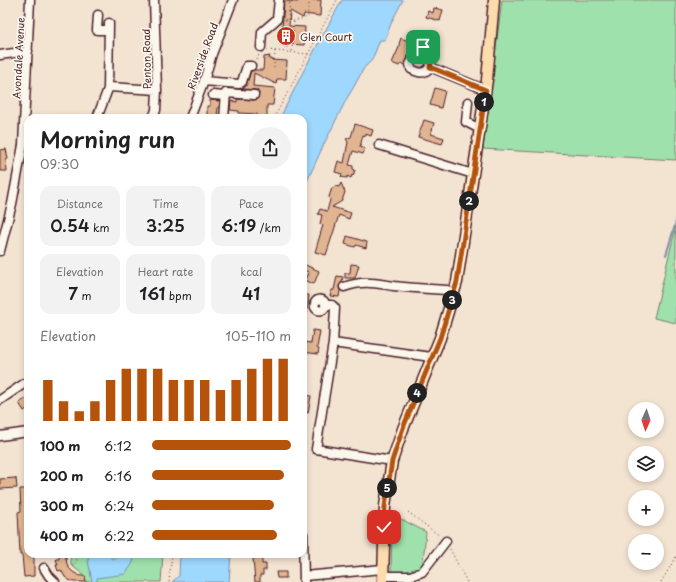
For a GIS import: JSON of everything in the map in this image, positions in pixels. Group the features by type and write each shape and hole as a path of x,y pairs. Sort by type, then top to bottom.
{"main road":[{"path":"383,576 385,506 392,461 403,428 440,338 457,282 486,90 494,0"}],"street":[{"name":"Avondale Avenue","path":"25,114 30,0"},
{"name":"Penton Road","path":"154,0 157,90 154,114"},
{"name":"Riverside Road","path":"192,114 212,54 233,0"},
{"path":"261,46 262,32 277,19 279,0"},
{"path":"98,15 97,30 106,28 109,87 99,114"},
{"path":"0,55 28,51"},
{"path":"204,81 239,84 242,82 247,66 251,66"},
{"path":"430,67 486,90"},
{"path":"109,87 157,90"},
{"path":"224,114 226,93 254,95"},
{"path":"213,95 226,96"},
{"path":"468,102 466,122 480,129"},
{"name":"Avondale Avenue","path":"0,251 2,236 12,204 23,145 24,126"},
{"path":"379,146 473,174"},
{"path":"344,287 373,282 394,286 447,290"},
{"path":"326,305 334,306 336,310 333,343 316,449 392,461"},
{"path":"333,343 431,357"},
{"path":"0,400 24,384"},
{"path":"0,436 24,433"},
{"path":"304,558 304,579 410,576 422,572 446,540"},
{"path":"44,568 55,582"}],"path":[{"path":"288,20 290,0"},
{"path":"309,0 309,5"},
{"path":"276,114 337,0"},
{"path":"277,19 294,21 308,17 308,8"},
{"path":"293,35 294,21"},
{"path":"292,52 293,37"},
{"path":"251,66 255,66 261,50 308,54"},
{"path":"274,68 275,51"},
{"path":"661,582 676,557"},
{"path":"70,569 76,561 76,558"},
{"path":"169,582 172,558"}],"green space":[{"path":"502,0 676,0 676,160 483,149"},
{"path":"676,226 676,323 654,318"},
{"path":"395,516 426,532 423,562 415,582 391,582 392,518"},
{"path":"70,558 163,558 161,582 86,582 85,576 71,565"}],"water":[{"path":"342,0 403,0 392,21 385,40 380,40 372,60 364,68 347,98 307,181 307,114 282,114"},
{"path":"88,558 134,558 125,574 97,578 97,582 92,582"},
{"path":"180,558 231,558 229,582 172,582 179,576"}],"building":[{"path":"298,0 321,0 320,16 304,14 303,18 290,11 289,26 305,27 304,45 288,44 287,47 281,44 284,1 298,2"},
{"path":"434,8 443,10 440,21 426,17 428,11 433,13"},
{"path":"401,38 413,43 404,65 401,63 399,66 392,63 400,45"},
{"path":"270,56 269,59 272,60 287,61 286,79 277,79 276,84 254,73 253,86 275,88 273,105 267,105 267,114 239,113 239,111 230,110 231,101 237,102 237,99 254,100 258,98 259,93 257,90 242,89 246,86 251,71 263,70 264,57"},
{"path":"435,88 445,91 441,108 430,105"},
{"path":"210,100 220,101 217,114 207,114 207,106 210,106"},
{"path":"424,120 434,123 431,134 444,138 442,144 418,137"},
{"path":"355,124 373,130 371,136 366,134 366,136 363,135 360,147 365,149 363,154 353,151 349,165 353,166 353,169 355,170 353,176 352,175 351,178 347,176 347,178 341,177 342,174 335,172 338,161 344,163 348,142 346,139 351,137"},
{"path":"6,149 8,159 6,160 7,171 0,171 0,150"},
{"path":"341,183 345,192 342,201 332,207 351,213 349,219 339,215 326,255 315,252 323,225 320,224 322,215 318,214 320,209 327,211 332,188 336,186 339,187"},
{"path":"347,236 367,242 366,248 345,244"},
{"path":"351,264 359,265 355,278 345,278 345,273 350,273"},
{"path":"307,266 319,271 314,284 307,281 309,272 307,271"},
{"path":"337,276 343,277 339,286 339,297 330,296 332,290 334,290"},
{"path":"307,295 309,295 307,314"},
{"path":"313,330 320,331 317,348 319,349 318,354 307,353 307,342 311,343"},
{"path":"307,396 311,396 307,413"},
{"path":"24,400 24,411 19,403"},
{"path":"16,478 17,488 0,489 0,479"},
{"path":"20,489 24,489 24,558 34,558 34,576 24,577 22,555 20,555 18,512 21,511"},
{"path":"66,558 69,568 80,576 85,576 86,582 74,582 65,577 61,570 58,571 56,565 58,565 56,559"},
{"path":"253,558 262,558 262,564 266,564 266,570 263,570 263,575 260,575 260,582 255,582"},
{"path":"276,572 286,572 286,578 277,578"}],"waterway":[{"path":"666,255 676,222"}],"place":[{"name":"Glen Court","path":"286,36"}],"route":[{"path":"384,527 388,481 392,461 403,428 440,338 457,282 486,90 430,67 432,52 430,49 423,47"}]}
